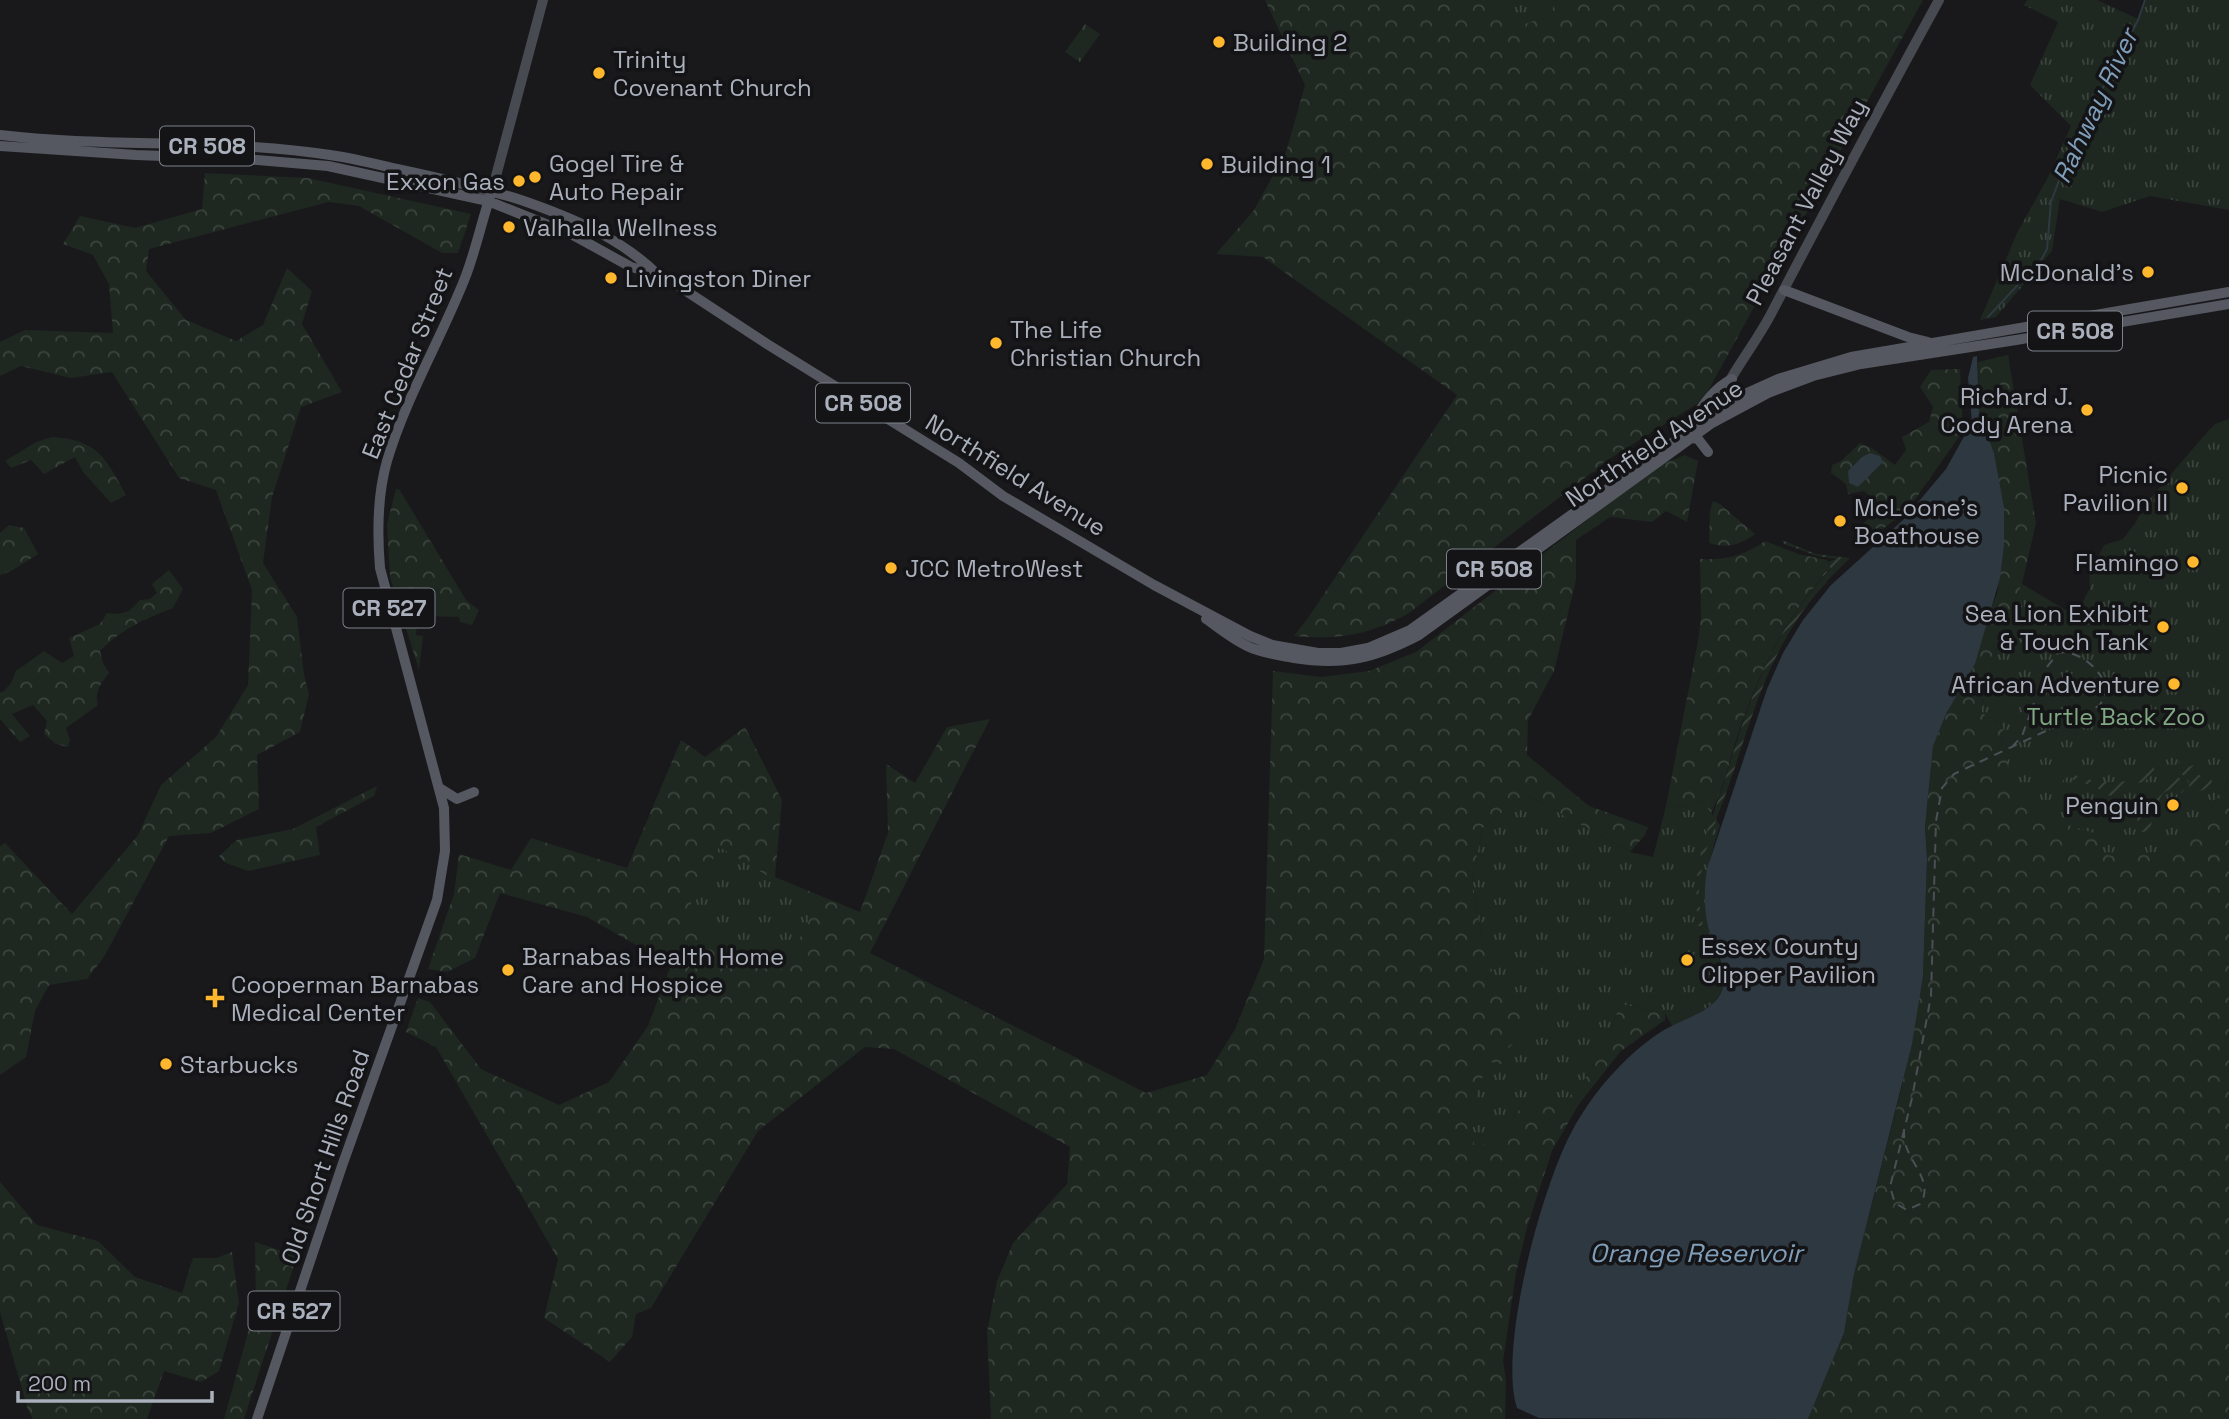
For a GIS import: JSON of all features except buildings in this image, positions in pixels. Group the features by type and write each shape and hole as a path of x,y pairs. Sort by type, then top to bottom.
{"main road":[{"name":"East Cedar Street","path":"446,827 441,789 388,607 377,537 379,502 386,464 398,430 465,278 543,0"},
{"name":"Pleasant Valley Way","path":"1713,418 1939,0"},
{"name":"CR 508","path":"0,135 8,144 308,159 330,155 548,210 636,253 658,274"},
{"name":"CR 508","path":"490,196 590,243 631,267 658,274"},
{"path":"590,243 597,242 628,259 636,253"},
{"name":"Northfield Avenue","path":"658,274 958,463 1003,496 1154,585 1250,636 1272,645 1318,653 1341,653 1368,648 1410,630 1747,393 1797,372 1851,357 1911,351 2229,304"},
{"path":"1784,290 1930,343"},
{"name":"Northfield Avenue","path":"1911,351 1930,343 2229,292"},
{"path":"1708,452 1698,439 1688,436 1713,392 1732,379"},
{"path":"441,789 457,799 474,792"},
{"name":"Old Short Hills Road","path":"257,1419 342,1166 437,900 444,862 446,827"}],"green space":[{"path":"1265,0 1487,0 1503,19 1549,15 1556,0 1923,0 1703,400 1603,463 1599,470 1591,473 1409,613 1367,631 1325,637 1294,636 1457,395 1263,257 1216,254 1254,210 1286,152 1305,85"},
{"path":"1487,0 1556,0 1550,15 1525,24 1503,19"},
{"path":"2027,0 2097,0 2138,19 2145,0 2229,0 2229,210 2150,196 2102,212 2060,199 2052,251 1996,317 1980,320 2017,233 2048,177 2071,126 2030,85 2058,22 2024,5"},
{"path":"1085,24 1100,34 1080,62 1065,52"},
{"path":"205,173 308,178 471,214 458,253 442,253 359,206 329,202 149,249 146,271 186,320 236,341 263,325 287,268 312,291 302,324 342,392 301,407 272,497 263,563 297,617 309,694 300,732 257,755 259,809 211,833 169,836 104,957 87,979 49,985 35,1011 26,1057 0,1075 0,846 5,843 72,914 138,835 161,785 216,737 248,685 252,590 216,490 179,478 112,372 71,378 21,366 0,376 0,342 25,330 113,333 109,284 93,255 63,244 80,216 135,228 202,209"},
{"path":"2008,355 2036,523 2022,584 1996,650 1981,712 2004,728 2001,744 2003,748 2193,835 2229,780 2229,1419 1808,1419 1844,1333 1854,1274 1902,1086 1923,976 1927,859 1925,827 1933,746 1997,594 2004,546 2004,507 1994,453 1979,412 1978,362"},
{"path":"1960,369 1963,431 1916,498 1896,519 1860,546 1860,526 1875,513 1872,498 1864,491 1848,494 1846,484 1831,473 1832,465 1841,461 1860,443 1895,465 1906,450 1902,437 1929,422 1933,407 1920,387 1931,370"},
{"name":"Turtle Back Zoo","path":"2229,419 2229,780 2193,835 2156,852 2124,858 2103,854 2097,834 2055,821 2016,788 2001,744 2004,728 1981,712 1996,650 2022,584 2069,612 2079,609 2090,588 2089,575 2104,545 2123,539 2144,506 2202,438 2215,424"},
{"path":"52,437 80,442 98,453 112,470 126,495 111,503 83,472 75,457 44,474 31,460 11,468 5,461 36,442"},
{"path":"1685,455 1698,461 1687,522 1666,511 1652,522 1610,517 1576,540 1576,580 1554,671 1528,720 1527,755 1589,806 1648,827 1645,835 1630,852 1525,794 1483,828 1472,879 1482,938 1533,1024 1507,1050 1501,1065 1488,1062 1494,1145 1525,1101 1587,1076 1605,1045 1620,1004 1665,1013 1665,1020 1621,1051 1579,1104 1552,1151 1528,1224 1516,1273 1503,1361 1506,1380 1505,1419 991,1419 987,1332 997,1281 1013,1243 1067,1184 1070,1147 894,1049 865,1047 758,1131 651,1308 636,1314 632,1337 610,1362 544,1318 558,1259 436,1047 406,1032 418,998 430,1002 481,1069 559,1105 609,1082 648,1026 671,965 587,917 500,893 475,958 447,972 428,969 454,894 459,854 511,870 531,838 627,868 681,740 705,757 745,727 782,800 775,877 860,912 888,833 886,764 915,783 947,727 990,719 870,953 1146,1093 1207,1075 1235,1029 1264,959 1273,671 1321,677 1369,671 1416,652 1657,466"},
{"path":"396,489 399,489 466,600 479,610 472,625 460,622 459,617 423,616 422,621 417,621 416,635 423,636 419,670 390,577 387,524"},
{"path":"1713,501 1755,534 1733,545 1709,543"},
{"path":"9,525 24,528 38,554 0,575 0,533"},
{"path":"1782,540 1816,554 1850,558 1808,604 1778,652 1767,677 1705,855 1699,900 1703,926 1698,926 1696,889 1701,852 1754,692 1793,616 1831,569 1828,562 1836,559 1817,556 1784,544"},
{"path":"1765,541 1798,554 1827,560 1831,568 1798,608 1772,652 1751,698 1711,813 1702,801 1684,807 1666,806 1698,641 1701,618 1700,559 1734,556"},
{"path":"169,570 183,589 173,608 134,625 100,651 109,673 98,692 98,705 66,728 70,740 68,747 56,744 44,734 47,721 33,705 12,714 30,736 20,742 0,719 0,692 11,683 16,671 44,651 62,663 74,656 69,638 100,624 107,613 129,611 140,600 150,599 157,593 152,584"},
{"path":"2156,751 2160,754 2154,758 2154,774 2143,782 2122,786 2117,796 2104,795 2096,786 2074,781 2070,776 2063,779 2062,786 2058,787 2060,776 2070,772 2086,779 2107,782 2137,778 2144,775"},
{"path":"2179,761 2189,767 2193,765 2193,771 2199,775 2211,775 2212,783 2205,789 2183,798 2189,783 2176,771"},
{"path":"2174,775 2186,782 2186,786 2182,793 2172,789 2163,793 2160,808 2153,814 2150,831 2142,832 2138,829 2137,816 2155,794 2170,783"},
{"path":"377,786 374,796 316,827 320,855 248,871 226,863 219,856 237,840 293,829"},
{"path":"1525,794 1630,852 1653,857 1666,806 1684,807 1702,801 1720,825 1709,866 1706,908 1711,937 1724,972 1724,986 1712,1004 1672,1026 1665,1013 1620,1004 1605,1045 1587,1076 1560,1107 1525,1101 1494,1145 1474,1144 1468,1120 1488,1061 1501,1065 1507,1050 1533,1024 1500,997 1482,938 1472,879 1483,828"},
{"path":"719,847 817,905 783,971 701,930 691,903"},
{"path":"0,1182 37,1225 98,1241 135,1277 182,1293 193,1258 216,1258 232,1252 239,1303 219,1371 201,1382 164,1371 147,1419 33,1419 28,1410 0,1312"},
{"path":"255,1242 297,1256 244,1419 224,1419 256,1304"}],"water":[{"name":"Orange Reservoir","path":"1977,356 1979,412 1994,453 2004,507 2004,546 2000,578 1975,664 1947,712 1933,746 1925,827 1927,859 1923,976 1912,1044 1854,1274 1844,1333 1808,1419 1539,1418 1517,1408 1513,1382 1513,1348 1535,1230 1559,1160 1582,1114 1619,1067 1649,1040 1704,1010 1717,1000 1721,993 1724,976 1706,916 1707,869 1767,689 1783,653 1803,620 1831,585 1904,519 1946,469 1972,422 1968,378 1973,357"},
{"path":"1870,453 1880,456 1883,462 1858,487 1849,483 1848,471"}],"waterway":[{"name":"Rahway River","path":"1988,317 2041,260 2047,249 2051,202 2070,151 2138,20 2145,0"}],"railway":[{"path":"1904,1129 1904,1131 1904,1140 1906,1146 1925,1189 1920,1204 1907,1210 1895,1203 1890,1187 1912,1098 1931,996 1936,821 1942,788 1954,774 2099,706 2105,691 2104,683 2089,663 2065,652 2058,653 2047,667"},
{"path":"2012,747 2022,736 2034,703"}],"place":[{"name":"Building 2","path":"1219,42"},
{"name":"Trinity Covenant Church","path":"599,73"},
{"name":"Building 1","path":"1207,164"},
{"name":"Gogel Tire & Auto Repair","path":"535,177"},
{"name":"Exxon Gas","path":"519,181"},
{"name":"Valhalla Wellness","path":"509,227"},
{"name":"McDonald's","path":"2148,272"},
{"name":"Livingston Diner","path":"611,278"},
{"name":"The Life Christian Church","path":"996,343"},
{"name":"Richard J. Cody Arena","path":"2087,410"},
{"name":"Picnic Pavilion II","path":"2182,488"},
{"name":"McLoone's Boathouse","path":"1840,521"},
{"name":"Flamingo","path":"2193,562"},
{"name":"JCC MetroWest","path":"891,568"},
{"name":"Sea Lion Exhibit & Touch Tank","path":"2163,627"},
{"name":"African Adventure","path":"2174,684"},
{"name":"Penguin","path":"2173,805"},
{"name":"Essex County Clipper Pavilion","path":"1687,960"},
{"name":"Barnabas Health Home Care and Hospice","path":"508,970"},
{"name":"Cooperman Barnabas Medical Center","path":"215,998"},
{"name":"Starbucks","path":"166,1064"}]}
